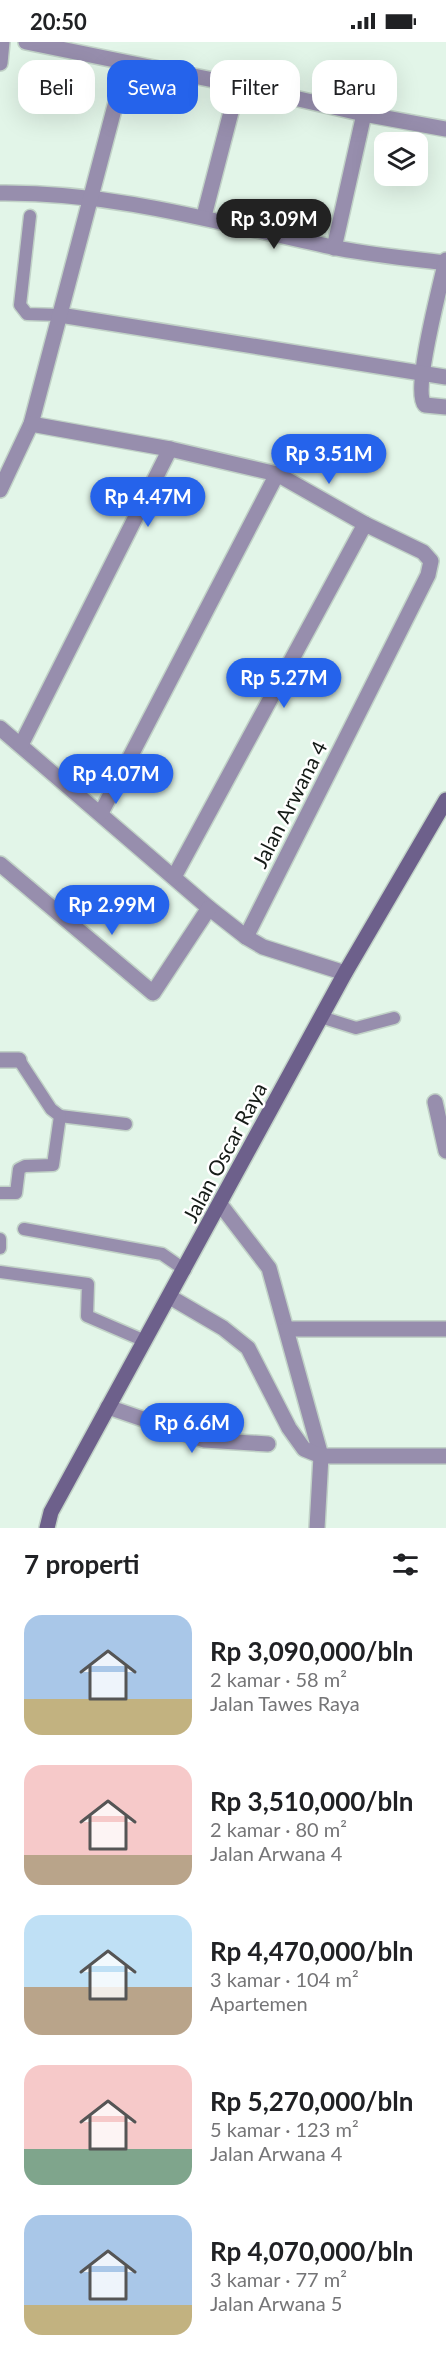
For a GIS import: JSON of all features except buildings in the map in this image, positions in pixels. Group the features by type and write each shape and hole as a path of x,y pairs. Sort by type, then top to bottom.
{"street":[{"path":"0,63 2,42"},
{"path":"26,42 108,60"},
{"path":"0,490 32,423 113,114"},
{"path":"204,216 230,114"},
{"path":"334,248 364,114 446,129"},
{"path":"0,193 91,196 204,216 334,248 446,262 423,374 421,401 425,405 446,407"},
{"path":"60,315 446,377"},
{"path":"32,423 170,449 277,474 365,524 174,877"},
{"path":"21,745 170,449"},
{"path":"101,813 277,474"},
{"name":"Jalan Arwana 4","path":"246,937 428,575 431,561 423,552 365,524"},
{"path":"0,728 101,813 209,909 246,937 263,947 345,973"},
{"name":"Jalan Oscar Raya","path":"47,1528 51,1512 345,973 445,805"},
{"path":"0,864 153,993 209,909"},
{"path":"0,1060 19,1060"},
{"path":"435,1102 446,1151"},
{"path":"220,1204 269,1268 321,1456 317,1528"},
{"path":"170,1297 223,1328 248,1348 289,1428 304,1449 321,1456 446,1456"},
{"path":"287,1329 446,1329"},
{"path":"108,1407 204,1440 268,1444"}],"lane":[{"path":"30,216 20,305 27,314 60,315"},
{"path":"321,1017 357,1028 394,1018"},
{"path":"19,1060 51,1109 60,1116 126,1124"},
{"path":"0,1193 16,1193 19,1169 25,1166 53,1165 60,1116"},
{"path":"24,1229 162,1254 185,1270"},
{"path":"0,1239 0,1248"},
{"path":"0,1272 88,1284 87,1316 145,1341"}]}
